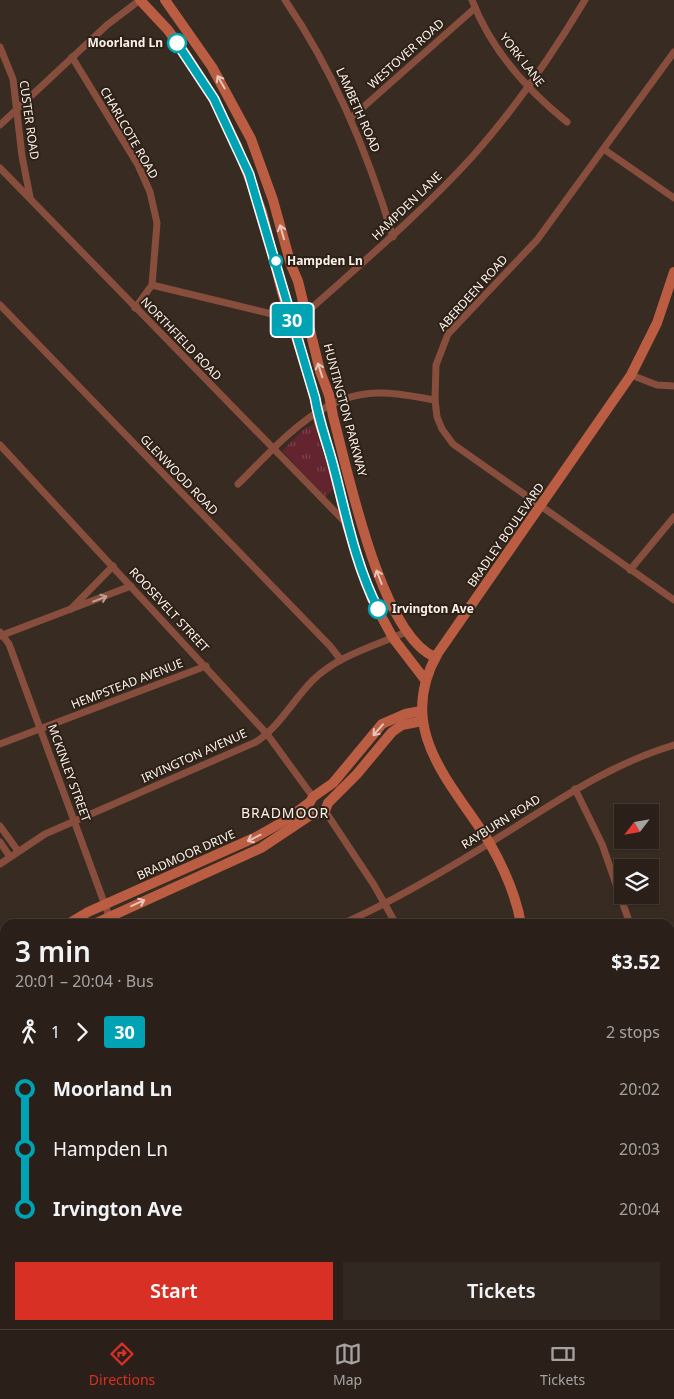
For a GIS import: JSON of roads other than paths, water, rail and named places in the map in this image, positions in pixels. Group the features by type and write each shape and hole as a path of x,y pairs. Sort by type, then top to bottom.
{"street":[{"path":"0,125 106,25 140,0"},
{"name":"HUNTINGTON PARKWAY","path":"140,0 168,30 186,55 214,99 237,146 262,212 347,524 372,599 393,638 426,681"},
{"name":"HUNTINGTON PARKWAY","path":"165,0 212,67 251,139 273,200 307,312 314,350 328,390 330,405 378,574 406,632 418,647 434,661"},
{"name":"LAMBETH ROAD","path":"285,0 329,71 351,118 377,184 393,237"},
{"name":"YORK LANE","path":"472,0 498,51 527,87 567,122"},
{"name":"HAMPDEN LANE","path":"152,285 280,316 307,312 393,237 472,156 527,87 584,0"},
{"name":"WESTOVER ROAD","path":"351,118 475,8"},
{"name":"CUSTER ROAD","path":"0,47 13,79 22,156 30,197"},
{"name":"ABERDEEN ROAD","path":"674,52 605,150 538,240 448,334 436,365 435,400 437,417 442,429 453,444 674,600"},
{"name":"CHARLCOTE ROAD","path":"72,57 138,165 150,192 156,223 152,285"},
{"path":"605,150 674,198"},
{"name":"NORTHFIELD ROAD","path":"0,168 347,524"},
{"name":"BRADLEY BOULEVARD","path":"520,919 508,880 489,843 437,764 428,744 422,716 426,681 434,661 631,375 658,323 674,272"},
{"path":"135,308 152,285"},
{"name":"GLENWOOD ROAD","path":"0,305 330,646 341,660"},
{"path":"631,375 657,385 674,386"},
{"path":"238,484 273,450 317,412 330,405 347,399 377,393 435,400"},
{"name":"ROOSEVELT STREET","path":"0,445 267,734 314,798"},
{"path":"630,570 674,516"},
{"path":"347,524 362,520"},
{"path":"70,610 113,566"},
{"path":"1,634 131,586"},
{"name":"IRVINGTON AVENUE","path":"0,864 45,834 256,742 279,724 313,680 341,660 406,632"},
{"name":"MCKINLEY STREET","path":"1,634 9,644 111,919"},
{"path":"408,656 434,661"},
{"name":"HEMPSTEAD AVENUE","path":"0,744 206,666"},
{"name":"BRADMOOR DRIVE","path":"77,919 105,904 256,837 286,820 326,790 349,766 382,724 405,714 422,716"},
{"name":"BRADMOOR DRIVE","path":"113,919 261,848 323,808 357,774 392,732 422,716"},
{"name":"RAYBURN ROAD","path":"352,919 384,903 489,843 575,789 614,768 674,745"},
{"path":"575,789 602,844 628,919"},
{"path":"323,808 312,808 314,798 326,798 323,808 393,919"},
{"path":"0,826 18,851"},
{"path":"0,842 10,857"}],"place":[{"name":"Moorland Ln","path":"177,43"},
{"name":"Hampden Ln","path":"276,261"},
{"name":"Irvington Ave","path":"378,609"}],"district":[{"name":"BRADMOOR","path":"285,813"}]}
